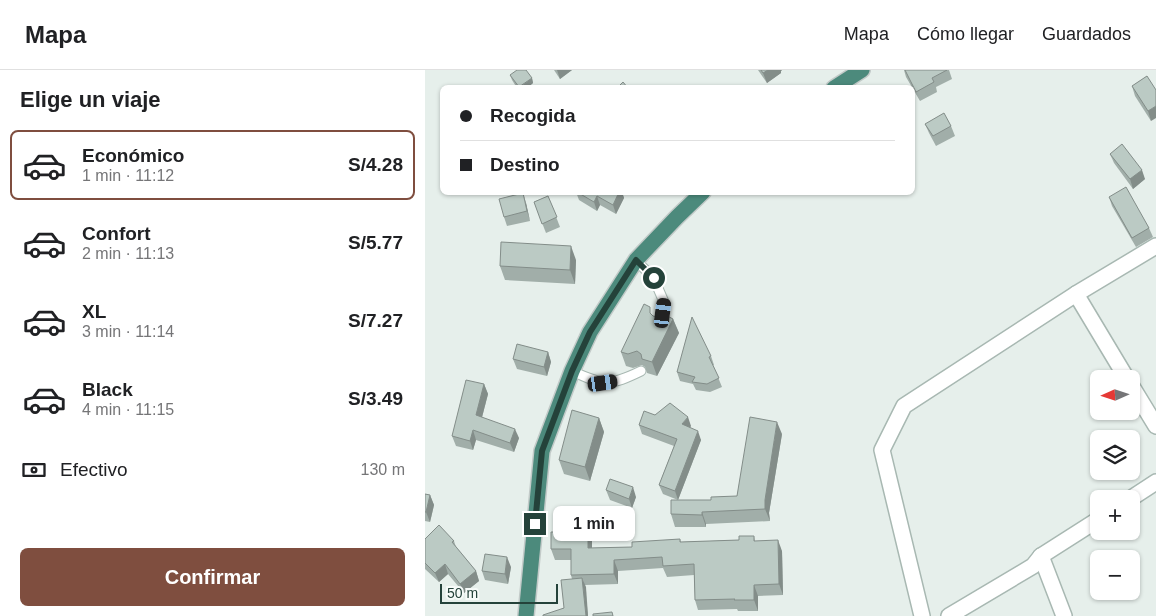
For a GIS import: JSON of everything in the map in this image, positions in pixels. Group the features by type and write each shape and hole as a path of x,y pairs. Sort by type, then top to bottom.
{"highway":[{"path":"839,85 862,70"},
{"path":"526,616 542,451 572,371 590,332 636,260 700,195"}],"street":[{"path":"922,616 882,450 904,406 1076,294 1156,246"},
{"path":"1076,294 1122,370"},
{"path":"1140,400 1156,426"},
{"path":"1140,492 1156,482"},
{"path":"949,616 1033,566 1041,556 1090,525"},
{"path":"1041,556 1064,616"}],"lane":[{"path":"636,260 654,278 664,302 661,325"},
{"path":"572,371 603,383 620,380 641,371"}],"building":[{"path":"517,70 526,70 532,78 522,85 518,85 510,75"},
{"path":"905,70 947,70 932,78 934,82 916,92 915,85 912,85"},
{"path":"1147,76 1156,90 1156,106 1148,111 1132,86"},
{"path":"944,113 951,126 933,136 925,124"},
{"path":"1122,144 1142,170 1130,179 1110,154"},
{"path":"1126,187 1149,228 1132,238 1109,197"},
{"path":"523,195 527,211 504,217 499,199"},
{"path":"582,195 618,195 613,205 597,196 594,202"},
{"path":"548,196 557,217 542,224 534,202"},
{"path":"501,242 571,246 570,270 500,266"},
{"path":"644,304 650,307 650,313 653,316 658,317 662,313 673,319 652,362 642,359 641,354 637,351 628,354 621,352"},
{"path":"692,317 711,356 709,357 719,378 707,384 692,382 695,377 677,372"},
{"path":"517,344 548,352 544,367 513,359"},
{"path":"466,380 484,384 476,415 515,429 510,443 473,430 470,441 452,436"},
{"path":"670,403 688,417 682,424 698,431 675,491 659,485 677,439 639,425 644,411 655,415"},
{"path":"572,410 599,418 585,467 559,460"},
{"path":"750,417 777,422 765,509 702,512 702,515 671,514 671,500 711,500 711,497 737,496"},
{"path":"610,479 633,487 629,499 606,490"},
{"path":"425,494 430,495 426,512 425,512"},
{"path":"571,523 588,523 588,548 632,547 632,542 680,539 680,542 739,540 739,536 754,536 754,541 778,540 779,584 754,585 754,600 695,600 694,564 663,566 662,557 614,560 614,574 571,575 571,549 551,549 551,532 571,532"},
{"path":"439,525 454,541 452,542 476,571 460,584 445,564 435,573 425,563 425,539"},
{"path":"485,554 507,557 505,574 482,571"},
{"path":"582,578 586,616 543,616 564,608 561,580"},
{"path":"612,612 613,616 593,616 593,614"}],"route":[{"path":"535,524 542,451 572,371 590,332 636,260 654,278"}]}
